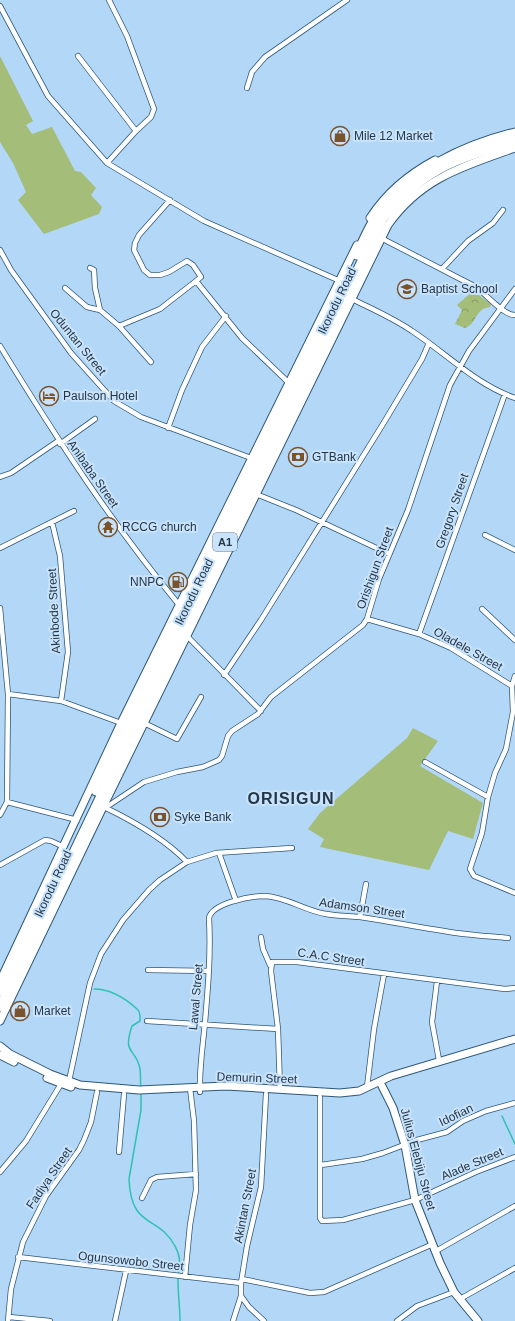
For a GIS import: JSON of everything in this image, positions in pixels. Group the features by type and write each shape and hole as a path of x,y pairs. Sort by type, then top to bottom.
{"highway":[{"name":"Ikorodu Road","path":"0,991 196,582 255,455 368,231 387,203 408,182 434,165 476,146 515,133"},
{"name":"Ikorodu Road","path":"0,1007 145,704 383,218 404,195 432,173 473,156 515,142"}],"street":[{"path":"107,163 151,117 154,109 127,36 109,0"},
{"path":"247,88 252,72 266,57 347,0"},
{"path":"0,6 35,69 40,83 48,96 107,163 204,221 340,282"},
{"path":"78,56 136,131"},
{"name":"Ikorodu Road","path":"278,411 289,383 371,217 381,202 403,181 442,156 469,144 515,129"},
{"name":"Ikorodu Road","path":"0,1021 186,635 381,238 397,212 426,186 450,172 515,148"},
{"path":"119,326 160,309 200,279 200,274 193,265 187,261 169,272 160,275 150,275 144,270 134,250 134,243 139,235 170,200"},
{"path":"442,269 468,241 493,223 503,210"},
{"path":"381,238 481,290 500,309 512,316 515,315"},
{"name":"Oduntan Street","path":"0,250 11,270 71,352 114,401 141,417 168,428 255,455"},
{"path":"90,268 94,270 95,288 100,310"},
{"path":"196,282 226,316 242,338 289,383"},
{"path":"65,288 88,307 100,310 119,326 151,362"},
{"name":"Orishigun Street","path":"104,807 144,782 178,772 203,767 219,760 222,756 230,733 261,711 271,698 358,631 368,619 389,554 408,510 450,385 468,351 515,289"},
{"path":"352,299 412,330 460,368 505,394 515,398"},
{"path":"168,428 182,390 202,347 226,316"},
{"path":"224,675 261,620 422,360 429,344"},
{"name":"Anibaba Street","path":"0,346 59,442 99,497 116,525 180,606"},
{"name":"Gregory Street","path":"419,634 505,394"},
{"path":"0,477 11,473 95,418"},
{"name":"Ikorodu Road","path":"0,981 77,820 121,723 255,455"},
{"path":"256,494 296,510 320,523 389,554"},
{"path":"0,548 74,512"},
{"name":"Akinbode Street","path":"52,522 60,556 68,652 61,700"},
{"path":"485,535 515,550"},
{"path":"0,608 8,694 7,802 0,815"},
{"path":"482,609 515,640"},
{"name":"Oladele Street","path":"368,619 419,634 450,648 512,686"},
{"path":"186,635 261,711"},
{"path":"0,675 7,677"},
{"path":"515,676 512,686 513,712 506,749 495,773 488,797 484,823 470,869 474,876 515,893"},
{"path":"8,694 61,700 121,723"},
{"path":"144,723 177,739 201,696"},
{"path":"425,762 488,797"},
{"path":"7,802 77,820"},
{"path":"104,807 175,850 187,862"},
{"path":"0,865 45,840 64,847"},
{"path":"0,1172 26,1141 65,1082 90,984 101,954 123,920 137,904 160,880 187,862 220,853 292,848"},
{"path":"220,853 236,900"},
{"path":"360,917 366,884"},
{"name":"Adamson Street","path":"217,908 236,900 264,896 274,897 314,912 360,917 445,932 508,938"},
{"name":"Lawal Street","path":"200,1090 202,1038 205,1024 209,970 208,918 210,912 217,908"},
{"path":"261,937 263,949 270,965 278,1029 280,1090"},
{"name":"C.A.C Street","path":"270,965 275,961 288,961 437,981 505,989 515,988"},
{"path":"148,970 209,970"},
{"path":"367,1087 374,1029 384,974"},
{"path":"437,981 432,1022 439,1060"},
{"path":"147,1021 278,1029"},
{"name":"Demurin Street","path":"200,1090 226,1086 340,1093 359,1091 391,1076 439,1060 515,1039"},
{"name":"Demurin Street","path":"0,1046 10,1054 65,1082 98,1087 139,1092 200,1090 351,1098 427,1069 515,1044"},
{"name":"Demurin Street","path":"0,1055 65,1082 97,1092 124,1094 139,1092"},
{"name":"Julius Elebiju Street","path":"382,1086 393,1108 405,1145 415,1200 454,1292 478,1321"},
{"path":"184,1277 190,1225 196,1196 191,1090"},
{"name":"Fadiya Street","path":"9,1319 11,1289 18,1257 30,1226 46,1196 79,1150 84,1140 91,1122 97,1092"},
{"path":"118,1152 124,1094"},
{"name":"Akintan Street","path":"233,1321 241,1296 247,1246 262,1187 266,1094"},
{"path":"320,1097 321,1165"},
{"name":"Idofian","path":"321,1165 362,1159 447,1132 463,1121 486,1111 515,1102"},
{"name":"Alade Street","path":"321,1165 320,1218 322,1221 343,1220 415,1200 476,1172 515,1157"},
{"path":"142,1198 151,1180 157,1177 196,1174"},
{"path":"436,1251 515,1206"},
{"name":"Ogunsowobo Street","path":"18,1257 126,1271 242,1281 310,1293 324,1292 433,1244"},
{"path":"460,1299 515,1268"},
{"path":"115,1321 126,1271"},
{"path":"397,1321 417,1306 454,1292"},
{"path":"241,1296 249,1307 264,1321"},
{"path":"406,1315 407,1321"},
{"path":"9,1319 50,1321"}],"green space":[{"path":"0,56 33,121 26,125 32,134 52,127 75,171 81,172 96,188 91,195 102,207 99,214 44,234 18,200 26,192 13,163 0,142"},
{"path":"473,291 491,304 490,307 481,310 472,323 465,328 455,324 462,310 457,305"},
{"path":"413,728 438,741 420,766 483,803 473,839 448,831 429,870 320,847 324,839 308,829 320,813 407,738"}],"waterway":[{"path":"94,989 100,989 117,995 139,1012 140,1021 132,1026 128,1042 129,1047 136,1057 140,1069 141,1088"},
{"path":"141,1092 141,1110 129,1179 131,1195 140,1214 168,1236 175,1246 179,1256 178,1281 180,1321"},
{"path":"502,1116 515,1144"}],"place":[{"name":"Mile 12 Market","path":"340,136"},
{"name":"Baptist School","path":"407,289"},
{"name":"Paulson Hotel","path":"49,396"},
{"name":"GTBank","path":"298,457"},
{"name":"RCCG church","path":"108,527"},
{"name":"NNPC","path":"178,582"},
{"name":"Syke Bank","path":"160,817"},
{"name":"Market","path":"20,1011"}],"district":[{"name":"ORISIGUN","path":"291,798"}]}
